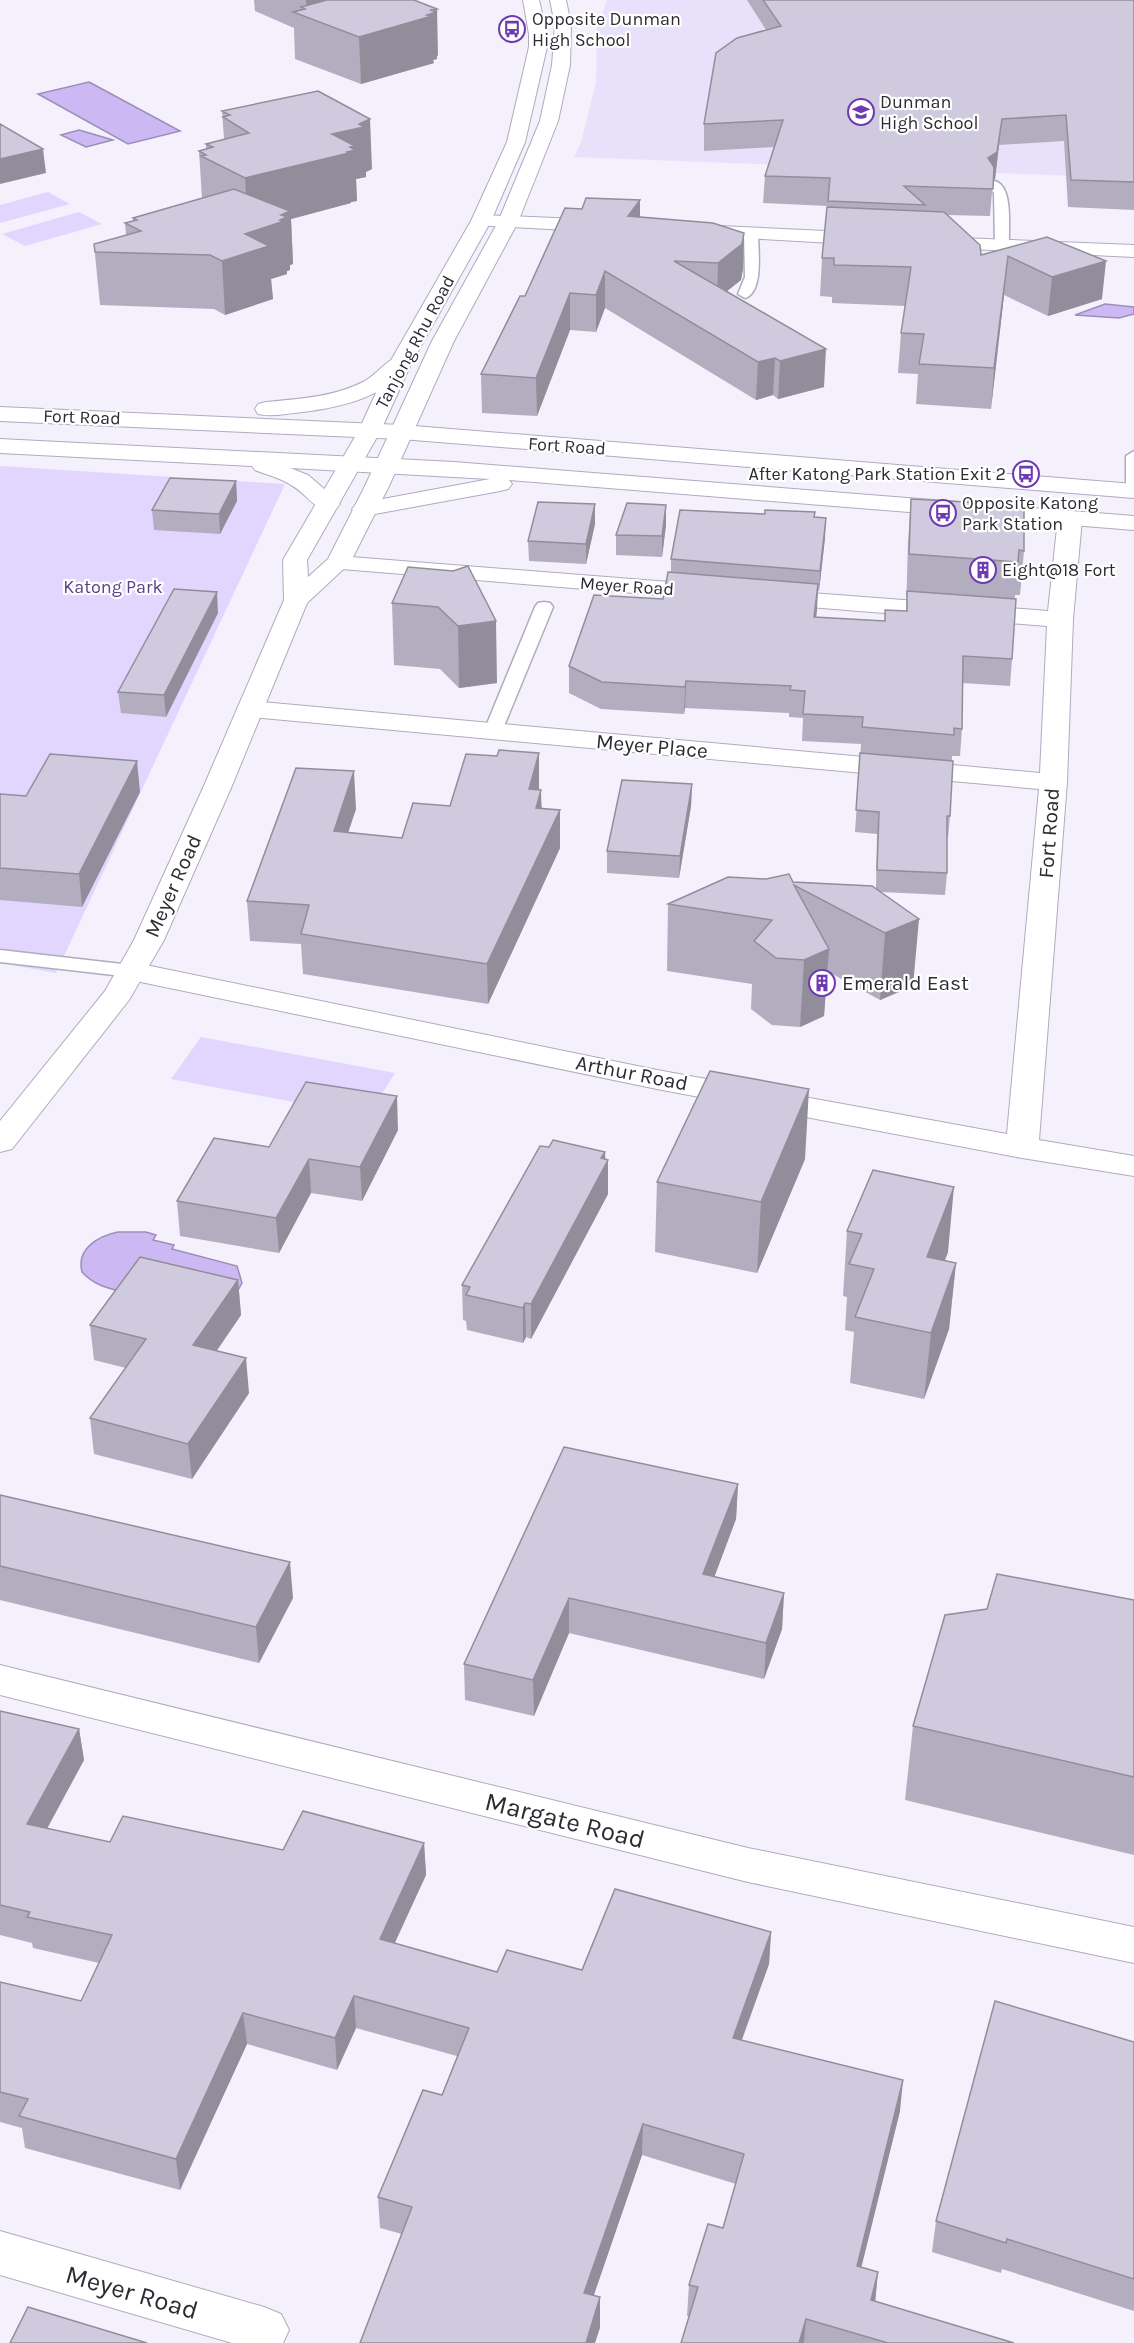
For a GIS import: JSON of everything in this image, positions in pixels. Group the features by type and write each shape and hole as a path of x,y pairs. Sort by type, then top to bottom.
{"street":[{"name":"Tanjong Rhu Road","path":"350,463 370,430 401,362 481,221 516,142 523,121 538,47 538,34 531,0"},
{"name":"Tanjong Rhu Road","path":"386,465 443,340 508,222 545,132 564,48 563,25 558,0"},
{"path":"481,221 622,227"},
{"path":"681,230 883,240"},
{"path":"918,242 1134,251"},
{"path":"200,421 244,411 324,402 346,397 392,373 401,362"},
{"name":"Fort Road","path":"0,414 200,421 401,432 1134,491"},
{"name":"Fort Road","path":"0,446 386,465 915,504 1134,523"},
{"path":"242,457 300,480 328,504"},
{"name":"Meyer Road","path":"0,1142 118,994 154,929 296,600 295,560 350,463"},
{"name":"Meyer Road","path":"296,600 338,563 386,465"},
{"path":"364,509 543,476"},
{"name":"Fort Road","path":"1022,1148 1053,782 1060,619 1070,519"},
{"name":"Meyer Road","path":"338,563 1060,619"},
{"name":"Meyer Place","path":"250,710 1053,782"},
{"name":"Arthur Road","path":"131,971 500,1047 1022,1148 1134,1166"},
{"name":"Margate Road","path":"0,1680 748,1865 1134,1945"},
{"name":"Meyer Road","path":"0,2253 264,2330"}],"lane":[{"path":"995,185 1001,193 1002,246"},
{"path":"745,294 752,277 751,233"},
{"path":"1134,456 1134,491"},
{"path":"493,731 544,607"},
{"path":"0,956 131,971"}],"shaded area":[{"name":"Dunman High School","path":"607,0 1134,0 1127,178 574,157 581,142 596,83 597,28"},
{"path":"89,82 180,131 128,144 38,94"},
{"path":"79,130 113,140 86,147 61,135"},
{"path":"1105,304 1134,307 1134,314 1119,318 1075,315"},
{"path":"118,1232 146,1232 156,1235 153,1240 174,1245 172,1249 237,1266 242,1283 237,1292 119,1291 104,1286 82,1272 82,1257 85,1250 96,1240"}],"green space":[{"path":"48,192 70,204 0,223 0,205"},
{"path":"79,212 102,224 25,246 2,234"},
{"name":"Katong Park","path":"0,466 285,484 56,973 0,963"},
{"path":"201,1037 395,1073 368,1116 171,1079"}],"building":[{"path":"327,0 414,0 437,9 430,10 436,12 427,15 432,16 359,37 293,12 305,9 301,7"},
{"name":"Dunman High School","path":"763,0 1134,0 1134,182 1071,180 1066,115 1002,119 997,152 988,158 994,167 993,189 904,186 925,205 828,201 830,178 765,176 783,120 704,124 716,53 737,38 781,26"},
{"path":"318,91 370,119 359,124 364,127 332,134 355,146 350,147 355,150 245,178 201,156 206,155 199,151 213,147 206,144 249,133 223,117 230,115 222,111"},
{"path":"0,124 43,149 0,159"},
{"path":"234,189 290,211 281,215 287,217 280,220 284,221 245,234 269,246 222,261 210,255 95,252 94,244 141,231 125,223 137,220 133,218"},
{"path":"586,198 640,200 628,216 713,223 744,233 742,244 718,263 674,261 826,349 780,361 775,358 758,362 605,271 596,295 570,293 536,378 481,374 520,296 525,296 565,208 582,209"},
{"path":"827,207 944,212 980,245 981,255 1047,237 1106,261 1052,277 1008,256 994,368 919,364 924,334 901,333 911,267 834,265 834,258 822,258"},
{"path":"170,478 236,481 219,514 152,510"},
{"path":"911,499 1024,505 1024,551 1019,550 1018,562 909,554"},
{"path":"538,502 595,504 586,544 528,541"},
{"path":"627,503 666,505 662,536 616,535"},
{"path":"680,510 765,514 765,510 815,512 814,517 826,518 820,571 671,559"},
{"path":"468,566 496,621 458,626 438,607 392,603 408,567 453,571"},
{"path":"668,572 818,584 814,617 885,621 885,610 907,611 907,591 1016,599 1012,659 963,656 962,729 954,728 954,735 862,727 863,717 803,714 805,691 790,690 791,686 686,681 685,687 602,682 569,666 594,595 663,599"},
{"path":"174,589 217,592 164,695 118,692"},
{"path":"499,750 539,753 529,789 541,790 536,808 560,810 487,964 301,934 309,905 247,901 296,768 354,771 334,831 402,838 413,803 450,806 466,754 497,756"},
{"path":"860,753 953,761 950,816 947,816 947,873 877,870 879,812 856,810"},
{"path":"50,754 137,761 79,874 0,868 0,794 26,796"},
{"path":"622,780 692,784 680,856 607,851"},
{"path":"789,874 793,882 872,886 919,919 885,933 794,885 829,949 804,960 776,958 754,941 772,920 668,904 728,877 766,879"},
{"path":"710,1071 809,1089 761,1202 657,1182"},
{"path":"306,1082 397,1096 360,1167 309,1159 276,1218 177,1201 214,1138 269,1147"},
{"path":"553,1140 605,1152 601,1158 608,1160 531,1304 525,1303 523,1308 466,1295 470,1287 462,1285 540,1146 549,1147"},
{"path":"873,1170 954,1187 927,1257 956,1263 931,1333 855,1317 874,1269 849,1264 862,1234 847,1231"},
{"path":"140,1257 238,1280 193,1345 246,1358 188,1444 90,1418 146,1339 90,1325"},
{"path":"564,1447 738,1484 703,1574 784,1593 766,1643 569,1598 533,1680 464,1664"},
{"path":"0,1495 290,1562 256,1627 0,1566"},
{"path":"997,1574 1134,1600 1134,1777 913,1726 945,1615 987,1609"},
{"path":"0,1711 79,1729 27,1824 110,1842 123,1816 283,1850 303,1811 424,1843 380,1939 497,1972 507,1950 582,1970 615,1889 771,1932 733,2038 903,2080 857,2266 878,2272 871,2300 1014,2343 888,2343 806,2319 799,2343 681,2343 698,2287 689,2285 708,2224 723,2228 744,2154 643,2124 584,2293 600,2297 586,2343 360,2343 412,2207 378,2197 423,2090 442,2095 469,2028 354,1996 335,2038 243,2013 176,2159 19,2116 28,2099 0,2092 0,1982 81,2001 112,1935 27,1917 30,1912 0,1905"},
{"path":"995,2001 1134,2042 1134,2279 1007,2239 1006,2243 936,2221"},
{"path":"28,2307 147,2343 10,2343"}],"place":[{"name":"Opposite Dunman High School","path":"512,29"},
{"name":"Dunman High School","path":"861,112"},
{"name":"After Katong Park Station Exit 2","path":"1026,474"},
{"name":"Opposite Katong Park Station","path":"943,513"},
{"name":"Eight@18 Fort","path":"983,570"},
{"name":"Emerald East","path":"822,983"}]}
